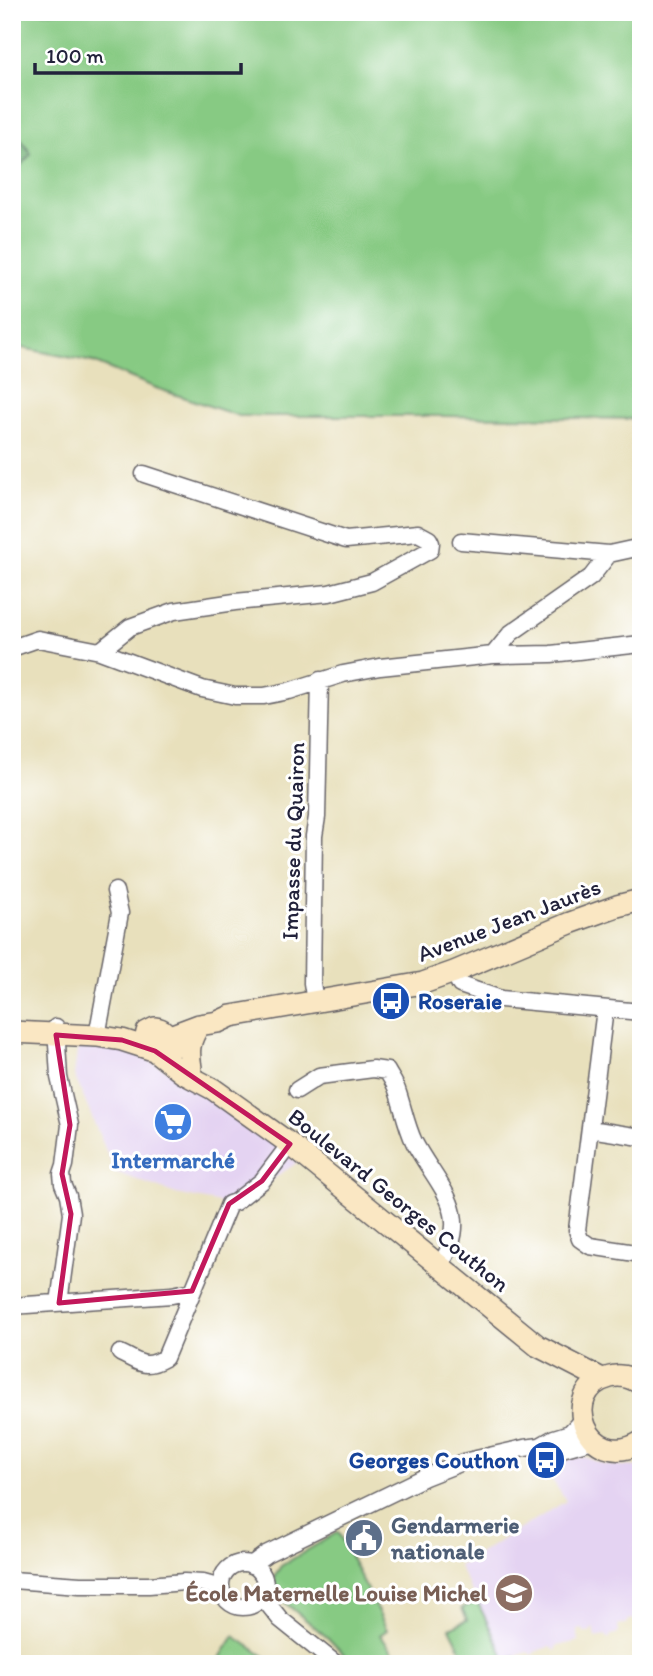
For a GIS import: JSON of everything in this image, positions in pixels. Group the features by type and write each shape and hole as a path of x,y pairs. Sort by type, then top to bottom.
{"main road":[{"name":"Avenue Jean Jaurès","path":"158,1040 178,1022 196,1017 231,1016 423,983 569,923 641,900"},
{"name":"Avenue Jean Jaurès","path":"12,1032 97,1032 118,1028 158,1040 231,1016"},
{"name":"Avenue Jean Jaurès","path":"12,1024 56,1031"},
{"path":"191,1068 190,1041 199,1026"},
{"name":"Boulevard Georges Couthon","path":"158,1040 213,1089 289,1144 538,1346 602,1379"},
{"name":"Boulevard Georges Couthon","path":"158,1040 183,1073 213,1089"},
{"name":"Boulevard Georges Couthon","path":"550,1354 585,1396"},
{"path":"638,1447 612,1449 593,1440 586,1431 581,1408 592,1386 602,1379 627,1377 641,1384"}],"street":[{"path":"100,651 130,627 174,611 329,593 372,582 430,550 429,539 418,533 346,540 144,474"},
{"path":"461,541 609,554 641,547"},
{"path":"493,655 511,633 591,576 609,554"},
{"path":"12,648 38,639 100,651 202,689 234,696 264,696 342,674 380,667 641,644"},
{"name":"Impasse du Quairon","path":"314,1002 314,836 317,817 320,680"},
{"path":"97,1032 120,913 115,891"},
{"path":"454,972 460,985 501,999 641,1012"},
{"path":"605,1009 577,1230 580,1239 590,1246 641,1254"},
{"path":"56,1031 59,1077 69,1125 62,1174 71,1214 59,1303"},
{"path":"297,1090 320,1076 373,1069 387,1071 396,1087 415,1143 450,1199 454,1222 450,1247 440,1265"},
{"path":"590,1129 641,1137"},
{"path":"120,1353 146,1365 155,1364 165,1358 229,1204 262,1181 289,1144"},
{"path":"12,1306 172,1296 192,1292"},
{"path":"251,1565 266,1554 446,1468 481,1457 540,1446 570,1433 582,1420"},
{"path":"540,1446 558,1450 593,1440"},
{"path":"248,1606 260,1599 272,1563 288,1544"},
{"path":"280,1619 264,1615 248,1606 234,1605 223,1595 222,1577 228,1569 243,1563 258,1570 268,1604 280,1619 336,1664"},
{"path":"184,1582 228,1569"},
{"path":"12,1580 80,1585 184,1582 221,1588"}],"highlighted area":[{"path":"56,1035 122,1040 155,1051 290,1144 262,1181 229,1204 192,1291 59,1303 71,1214 62,1174 70,1125"}],"shaded area":[{"path":"78,1045 122,1047 171,1072 236,1116 297,1163 235,1206 176,1194 115,1172 74,1075"},
{"path":"585,1457 606,1465 641,1467 641,1628 637,1629 634,1619 628,1620 628,1623 618,1626 619,1633 611,1635 609,1639 605,1636 596,1638 594,1628 584,1633 583,1629 577,1630 579,1641 557,1646 555,1651 550,1647 535,1651 533,1655 528,1652 505,1659 459,1566 566,1501 542,1464 550,1463 551,1459"}],"green space":[{"path":"12,12 641,12 641,419 239,416 156,388 93,362 12,346 12,175 31,154 16,132 12,132"},
{"path":"16,131 31,154 12,175 12,132"},
{"path":"338,1532 387,1630 380,1635 402,1664 353,1664 328,1638 279,1598 275,1575 281,1566"},
{"path":"477,1601 505,1659 515,1656 517,1664 468,1664 450,1628 467,1620 462,1608"},
{"path":"234,1636 276,1664 216,1664"}],"place":[{"name":"Roseraie","path":"391,1001"},
{"name":"Intermarché","path":"173,1122"},
{"name":"Georges Couthon","path":"546,1460"},
{"name":"Gendarmerie nationale","path":"364,1538"},
{"name":"École Maternelle Louise Michel","path":"514,1593"}]}
